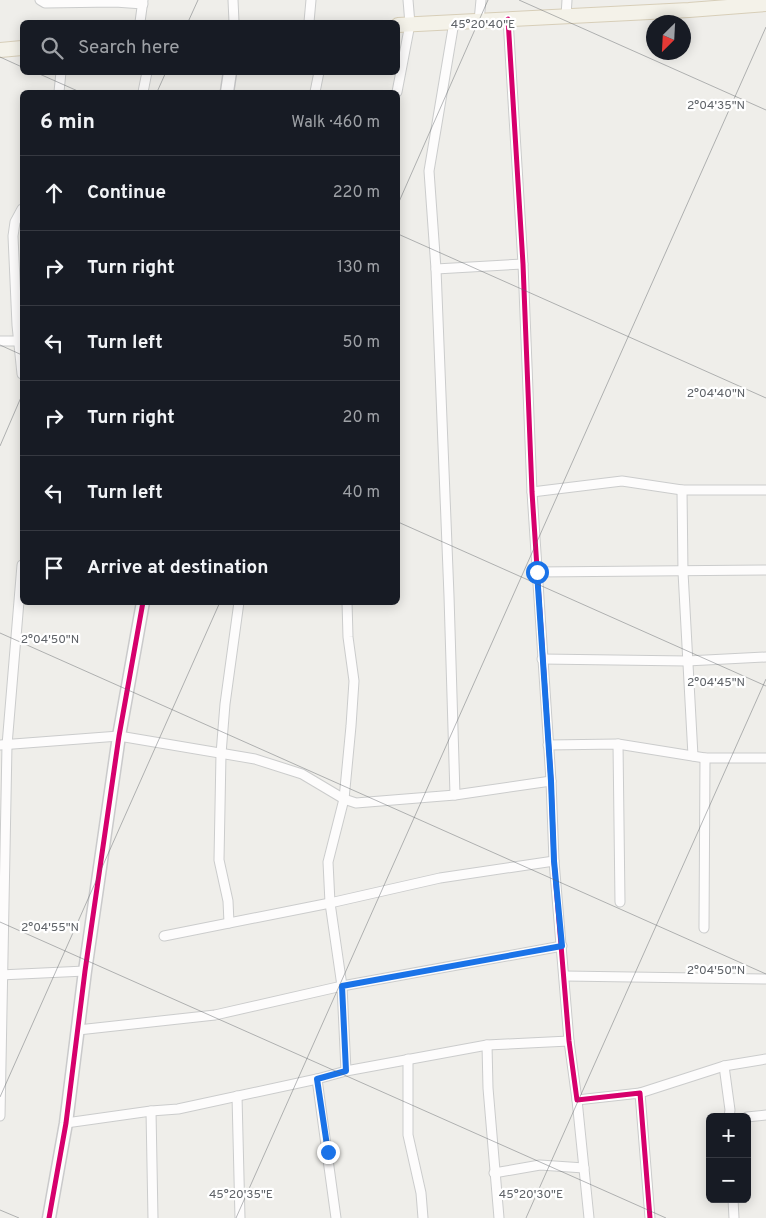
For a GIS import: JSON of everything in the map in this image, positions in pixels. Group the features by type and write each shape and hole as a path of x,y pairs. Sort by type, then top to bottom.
{"main road":[{"path":"404,25 689,10 766,4"},
{"path":"0,50 20,48"}],"street":[{"path":"40,0 45,3 143,2 140,20"},
{"path":"232,0 234,20"},
{"path":"309,20 311,0"},
{"path":"400,63 408,0"},
{"path":"479,21 482,0"},
{"path":"566,16 568,0"},
{"path":"508,19 523,264 532,492 551,781 554,861 569,1041 589,1218"},
{"path":"454,22 429,171 436,269 455,795"},
{"path":"59,90 61,75"},
{"path":"143,90 146,75"},
{"path":"227,90 230,75"},
{"path":"316,90 319,75"},
{"path":"397,90 399,75"},
{"path":"0,341 20,341 17,325 13,236 15,222 20,213"},
{"path":"436,269 523,264"},
{"path":"532,492 622,482 682,490 766,490"},
{"path":"682,490 683,572 693,756"},
{"path":"537,572 766,570"},
{"path":"0,1116 4,745 20,590"},
{"path":"50,1218 66,1123 118,736 142,605"},
{"path":"229,923 228,901 219,860 221,754 225,704 239,605"},
{"path":"346,1071 342,986 330,903 328,862 344,800 354,681 348,637 347,605"},
{"path":"542,659 687,660 766,657"},
{"path":"4,745 118,736 255,759 302,774 344,800 356,803 455,795 551,781"},
{"path":"548,745 618,744 705,758 766,758"},
{"path":"618,744 620,902"},
{"path":"704,928 705,758"},
{"path":"164,936 330,903 440,878 554,861"},
{"path":"78,1030 215,1015 342,986 562,946"},
{"path":"2,975 85,971"},
{"path":"565,976 766,979"},
{"path":"66,1123 178,1108 317,1079 346,1071 487,1045 569,1041"},
{"path":"487,1045 494,1173 499,1218"},
{"path":"408,1059 408,1135 421,1193 423,1218"},
{"path":"577,1100 640,1093 724,1066 766,1059"},
{"path":"724,1066 729,1113"},
{"path":"317,1079 336,1218"},
{"path":"640,1093 650,1218"},
{"path":"237,1096 240,1218"},
{"path":"151,1111 153,1218"},
{"path":"751,1116 766,1115"},
{"path":"494,1173 540,1165 584,1168"},
{"path":"733,1203 734,1218"}],"cycle path":[{"path":"508,19 523,264 532,492 551,781 554,861 569,1041 577,1100 640,1093 650,1218"},
{"path":"49,1218 66,1123 85,971 119,736 142,605"}],"route":[{"path":"328,1152 317,1079 346,1071 342,986 562,946 554,861 551,781 537,572"}]}
